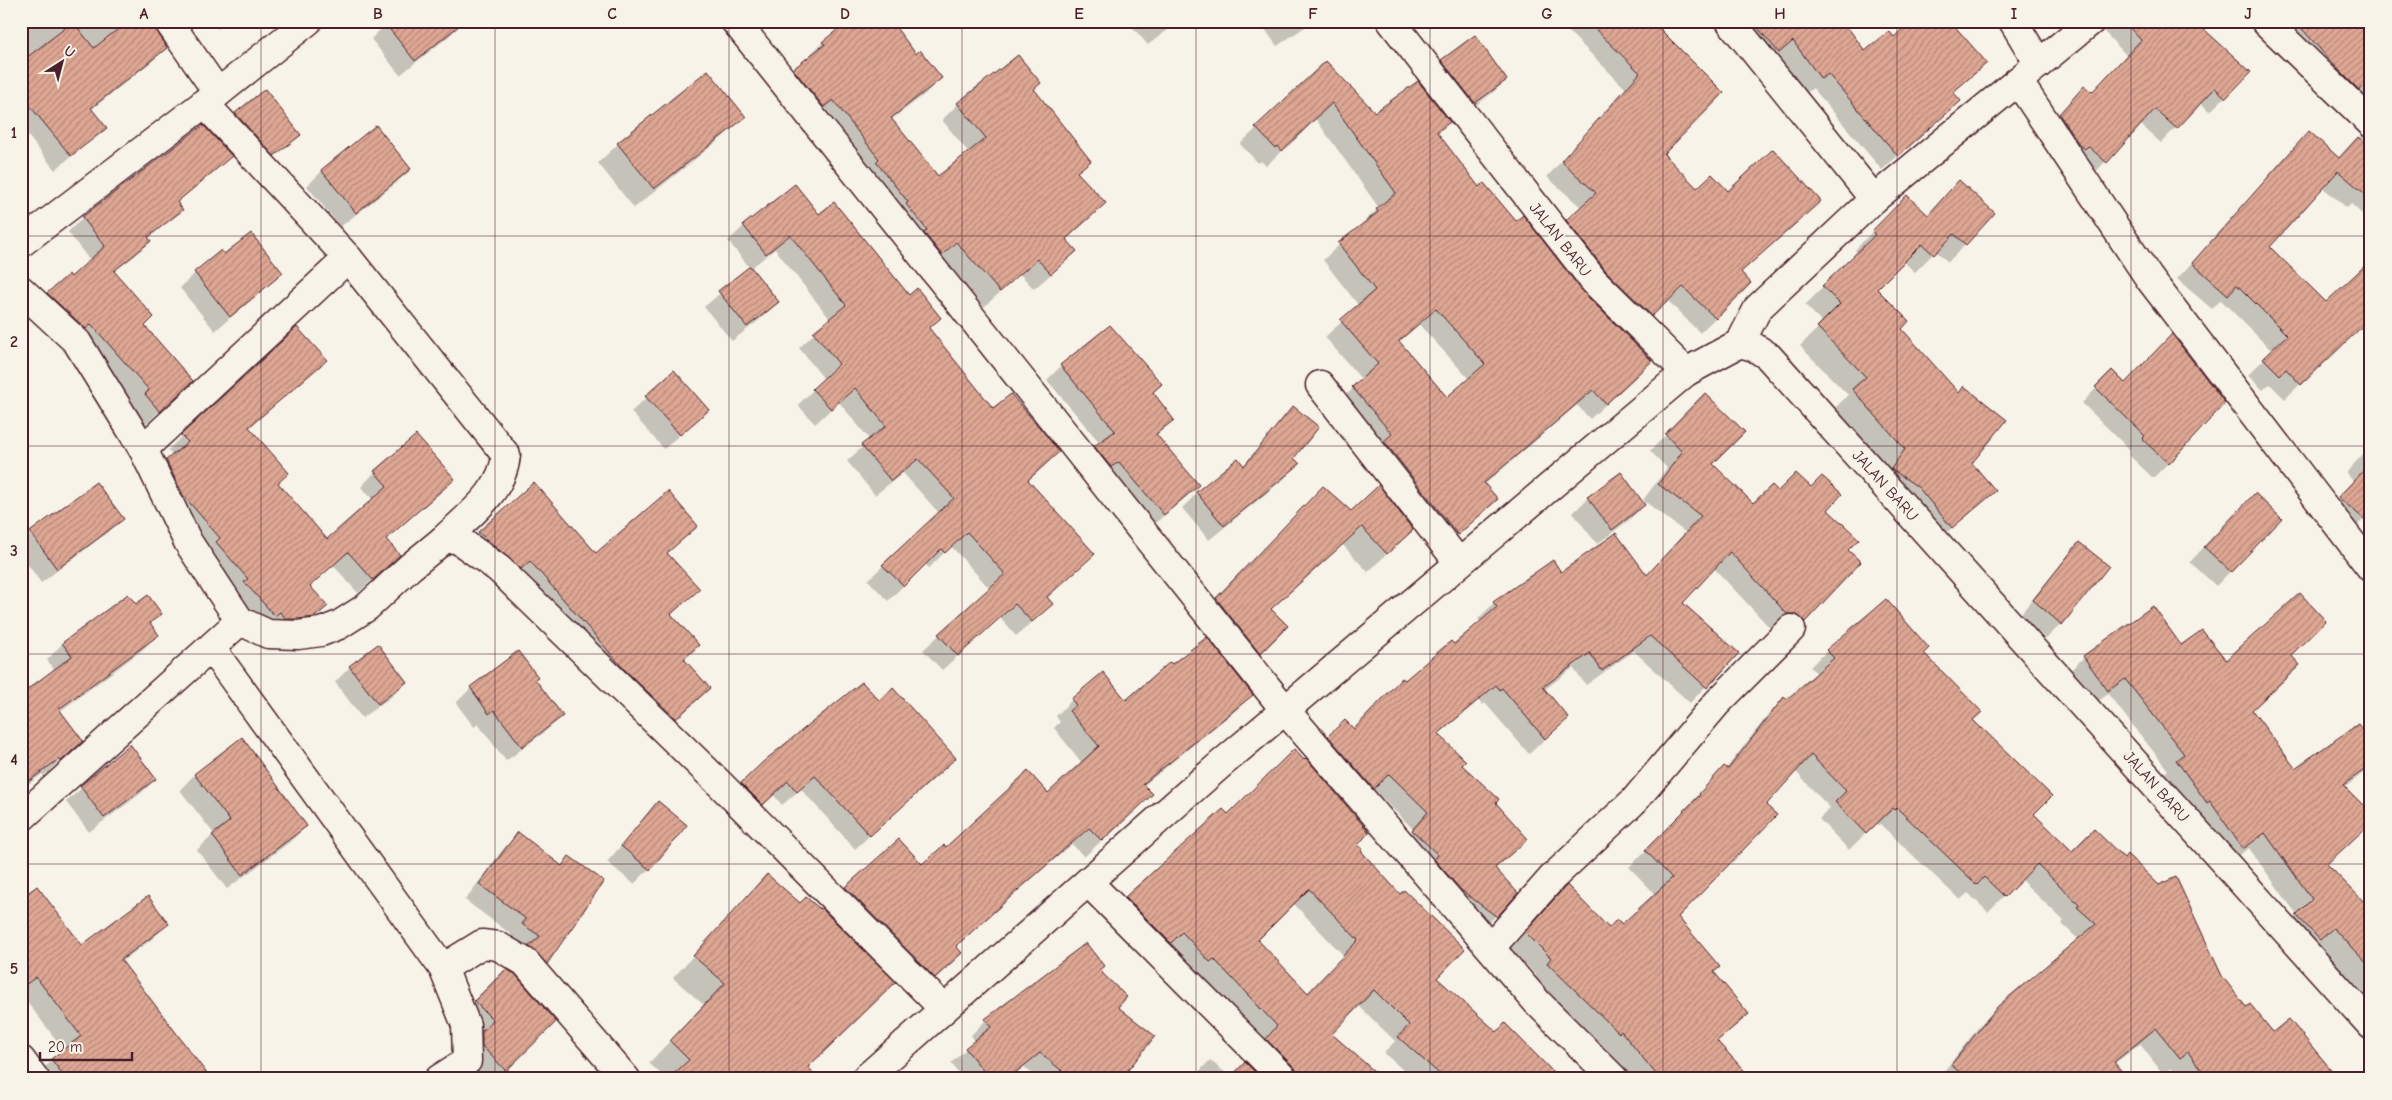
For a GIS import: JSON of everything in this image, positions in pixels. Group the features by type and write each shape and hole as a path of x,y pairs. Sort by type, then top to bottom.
{"street":[{"path":"21,290 77,342 143,449 188,542 240,621 268,634 298,635 320,632 339,625 367,607 410,567 443,540 491,494 505,465 506,455 348,258 211,98 168,21"},
{"path":"21,242 211,98 308,21"},
{"path":"735,21 1285,710 1492,946 1537,1002 1614,1079"},
{"name":"JALAN BARU","path":"1392,21 1594,281 1686,372"},
{"path":"1730,21 1874,199"},
{"path":"2013,21 2039,64"},
{"path":"865,1079 1285,710 1686,372 1740,343 1758,308 1874,199 2091,21"},
{"path":"2265,21 2371,123"},
{"path":"2018,81 2149,278 2371,568"},
{"path":"143,449 348,258"},
{"name":"JALAN BARU","path":"1740,343 1754,347 1768,356 1791,380 2371,1025"},
{"path":"1320,385 1459,563"},
{"path":"443,540 456,538 498,569 720,784 944,1009"},
{"path":"21,818 240,621"},
{"path":"1492,946 1552,877 1634,801 1717,703 1791,629"},
{"path":"211,648 443,968 466,1025 467,1060 439,1079"},
{"path":"1088,882 1284,1079"},
{"path":"443,968 482,944 498,946 525,962 626,1079"},
{"path":"21,1060 35,1079"}],"building":[{"path":"128,21 151,21 167,48 91,108 107,128 71,156 21,95 21,62 73,22 94,48"},
{"path":"383,21 465,21 415,61"},
{"path":"848,21 891,21 916,54 920,50 942,78 891,118 938,176 986,138 957,103 1018,55 1041,83 1034,89 1091,161 1077,172 1106,203 1066,239 1077,251 1051,274 1037,259 1000,292 956,242 942,255 924,233 927,230 906,204 908,202 876,162 879,159 833,100 824,107 793,69 825,44 822,42"},
{"path":"1587,21 1652,21 1724,93 1664,154 1697,188 1712,174 1728,191 1773,149 1821,201 1741,272 1751,283 1716,319 1683,287 1652,316 1606,271 1566,220 1596,193 1561,161 1640,73"},
{"path":"1752,21 1843,21 1865,51 1889,31 1894,37 1911,21 1950,21 1987,63 1953,92 1961,101 1898,156 1828,74 1821,79 1793,41 1779,53"},
{"path":"2123,21 2195,21 2251,72 2226,98 2215,88 2177,129 2155,109 2107,163 2088,146 2085,149 2079,144 2059,114 2084,86 2092,92 2141,40"},
{"path":"2295,21 2371,21 2371,79 2359,90"},
{"path":"1475,35 1507,80 1475,103 1441,60"},
{"path":"1326,61 1375,112 1418,81 1450,122 1437,132 1479,187 1484,183 1516,221 1523,215 1583,292 1652,361 1606,404 1593,390 1484,483 1498,499 1458,535 1384,441 1392,434 1352,387 1378,364 1340,320 1375,290 1338,243 1378,212 1376,209 1396,193 1332,103 1282,151 1278,146 1275,148 1255,127","holes":["1436,309 1485,364 1447,397 1399,341"]},
{"path":"708,70 746,117 654,189 617,143"},
{"path":"265,89 301,135 274,156 235,113"},
{"path":"203,125 232,156 177,202 183,210 148,237 151,241 114,271 154,317 145,326 193,381 160,412 145,394 149,390 91,324 86,329 47,293 69,274 71,277 105,246 82,217"},
{"path":"376,125 411,169 356,213 321,170"},
{"path":"2309,131 2339,158 2358,137 2371,149 2371,199 2338,171 2270,247 2326,302 2371,260 2371,318 2301,385 2286,369 2280,375 2263,358 2287,335 2237,285 2228,295 2192,263"},
{"path":"1959,180 1995,213 1966,245 1954,234 1934,255 1922,244 1877,289 1909,321 1902,329 1959,393 1964,386 2007,420 1972,463 1996,491 1952,528 1918,487 1891,469 1905,449 1852,389 1866,377 1817,327 1840,304 1822,286 1875,235 1872,231 1907,195 1928,215"},
{"path":"795,184 819,214 834,202 909,295 917,288 941,318 929,328 993,408 1011,394 1045,434 1059,452 1028,480 1095,554 1047,597 1053,604 1032,622 1015,604 958,656 938,634 1005,574 967,532 945,553 941,549 904,586 882,565 954,498 918,459 891,481 861,445 886,426 855,388 831,409 812,389 839,364 813,332 846,305 790,235 766,254 743,225"},
{"path":"251,233 283,273 230,317 194,272 221,250 224,254"},
{"path":"750,266 779,302 747,327 718,291"},
{"path":"1110,325 1162,384 1153,392 1174,420 1156,434 1199,485 1164,515 1119,462 1111,467 1094,446 1115,431 1060,365"},
{"path":"297,327 327,360 249,427 289,473 278,483 327,539 387,486 374,471 416,435 455,479 386,539 400,555 373,580 348,552 310,586 328,606 315,617 286,619 280,612 275,616 244,582 248,579 216,542 220,538 183,495 166,460 188,442 181,435"},
{"path":"2172,334 2225,403 2169,464 2142,439 2145,436 2095,387 2112,370 2125,383"},
{"path":"674,370 709,410 680,435 645,396"},
{"path":"1705,393 1745,432 1713,464 1753,503 1772,485 1778,491 1796,473 1811,487 1822,476 1842,494 1828,510 1859,539 1848,550 1861,562 1805,622 1796,614 1787,614 1730,552 1683,603 1739,653 1707,688 1650,636 1602,671 1590,653 1543,687 1569,718 1545,739 1502,688 1500,690 1496,685 1438,734 1466,761 1462,765 1499,799 1496,803 1528,839 1495,868 1518,893 1497,917 1461,890 1434,859 1438,855 1412,830 1428,812 1389,774 1374,789 1328,736 1345,720 1354,729 1402,678 1405,680 1451,641 1454,644 1497,607 1493,602 1553,560 1561,572 1616,533 1647,575 1701,516 1658,484 1682,452 1665,434"},
{"path":"1293,406 1319,427 1294,458 1300,464 1224,526 1196,492 1238,458 1244,466"},
{"path":"2371,463 2371,525 2338,497"},
{"path":"1621,472 1645,505 1612,530 1587,497"},
{"path":"96,482 124,519 57,569 30,532"},
{"path":"534,482 596,553 668,491 698,526 667,553 700,589 671,614 699,645 684,659 710,688 676,719 624,669 530,561 521,569 478,532"},
{"path":"1379,485 1413,530 1387,554 1362,527 1271,609 1288,626 1260,654 1216,598 1323,486 1351,511"},
{"path":"2255,493 2282,519 2231,572 2204,547"},
{"path":"2079,542 2109,566 2062,625 2033,600"},
{"path":"2300,593 2326,621 2291,655 2300,665 2252,710 2295,768 2358,724 2371,742 2371,765 2343,785 2371,813 2371,823 2327,864 2371,909 2371,968 2333,928 2320,940 2296,915 2312,899 2265,833 2243,849 2210,801 2207,803 2176,760 2184,754 2125,679 2108,691 2083,656 2153,606 2181,645 2202,630 2226,660"},
{"path":"128,594 136,604 148,595 162,614 150,623 159,635 59,709 83,741 61,761 59,759 21,787 21,694 72,656 62,643"},
{"path":"1886,599 1929,648 1924,653 1982,712 1973,720 1979,728 1982,728 2052,796 2034,814 2072,851 2094,829 2124,858 2127,854 2159,885 2176,877 2222,976 2246,1007 2250,1004 2273,1032 2289,1019 2339,1079 2208,1079 2188,1052 2180,1058 2156,1028 2114,1062 2128,1079 1968,1079 1951,1065 1998,1006 2096,924 2077,907 2079,904 2037,864 2005,897 1984,877 1977,885 1897,808 1895,810 1893,808 1866,834 1835,802 1846,791 1811,755 1766,805 1777,815 1678,917 1720,967 1714,972 1749,1014 1717,1041 1752,1079 1660,1079 1621,1031 1619,1033 1547,963 1551,958 1525,932 1564,888 1567,885 1609,928 1617,919 1622,924 1672,878 1645,850 1700,795 1724,766 1728,769 1784,697 1787,699 1834,658 1826,650"},
{"path":"1207,637 1253,695 1143,784 1153,794 1102,841 1089,828 1017,891 956,946 962,953 935,978 845,887 899,839 922,864 944,845 946,847 1028,771 1048,793 1099,746 1069,711 1076,705 1071,699 1103,672 1126,700 1170,662 1172,664"},
{"path":"378,644 407,682 378,704 349,666"},
{"path":"518,651 538,677 535,679 563,716 522,747 494,710 489,714 470,687"},
{"path":"862,682 879,700 893,688 956,758 870,836 815,776 797,792 788,781 763,805 741,783 764,761"},
{"path":"242,737 307,826 242,875 212,835 230,821 194,774"},
{"path":"130,744 156,779 104,818 80,786"},
{"path":"1294,749 1304,760 1306,758 1369,832 1358,845 1363,849 1361,851 1400,894 1404,890 1465,949 1437,978 1497,1032 1505,1023 1560,1079 1445,1079 1398,1037 1409,1025 1374,990 1332,1034 1383,1079 1299,1079 1295,1068 1266,1039 1277,1026 1214,959 1210,962 1182,932 1171,943 1125,897 1223,809 1228,814","holes":["1309,889 1358,940 1308,993 1258,940"]},
{"path":"658,801 687,825 650,870 621,846"},
{"path":"518,832 562,866 569,856 604,881 547,964 529,946 540,936 522,924 526,919 479,884"},
{"path":"767,874 800,903 806,897 821,908 896,982 808,1067 820,1079 668,1079 689,1060 670,1041 725,983 693,956"},
{"path":"37,886 82,945 148,896 169,924 121,960 211,1079 66,1079 51,1059 81,1036 36,977 21,988 21,898"},
{"path":"1086,943 1104,966 1099,970 1127,997 1118,1007 1155,1036 1121,1079 1072,1079 1040,1053 1007,1079 990,1079 965,1048 991,1027 985,1019"},
{"path":"506,969 515,974 556,1022 506,1071 482,1046 482,1031 493,1020 474,1001"},
{"path":"1245,1062 1262,1079 1229,1079"}]}
